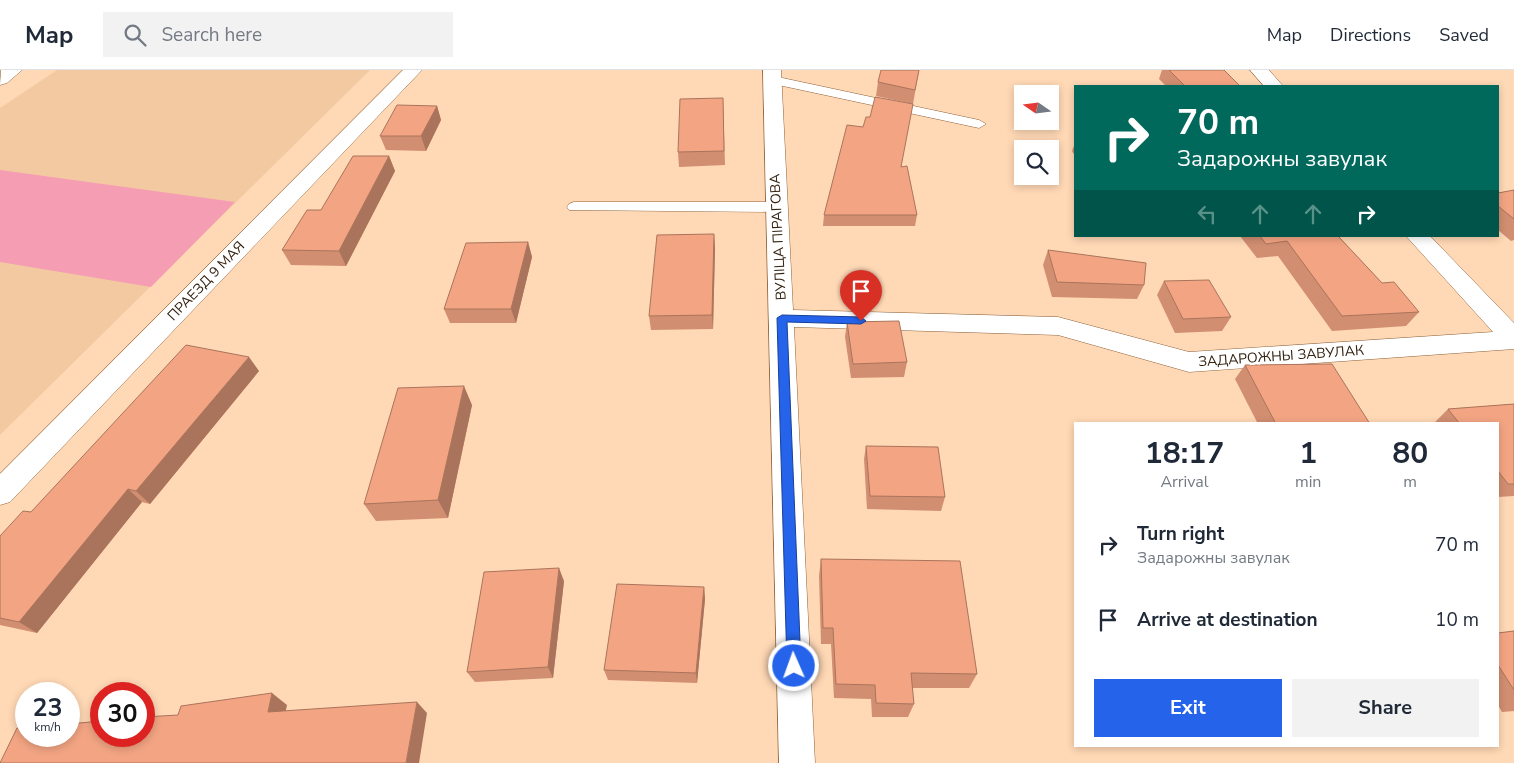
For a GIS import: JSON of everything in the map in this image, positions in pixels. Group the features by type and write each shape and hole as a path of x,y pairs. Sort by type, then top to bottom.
{"street":[{"path":"0,79 13,70"},
{"name":"ПРАЕЗД 9 МАЯ","path":"0,493 413,70"},
{"path":"1259,70 1273,85"},
{"name":"ВУЛІЦА ПІРАГОВА","path":"772,75 797,763"},
{"path":"1418,237 1514,339"},
{"name":"ЗАДАРОЖНЫ ЗАВУЛАК","path":"782,318 1058,326 1189,362 1514,339"}],"lane":[{"path":"772,75 979,124"},
{"path":"574,207 776,207"}],"shaded area":[{"path":"57,70 370,70 0,435 0,108"},
{"path":"0,170 235,202 151,287 0,262"}],"building":[{"path":"881,70 919,70 915,90 878,82"},
{"path":"1169,70 1224,70 1239,85 1184,85"},
{"path":"875,97 913,104 901,167 907,166 917,215 824,215 847,125 863,127 866,117 870,117"},
{"path":"723,98 724,151 678,152 680,99"},
{"path":"397,105 437,106 421,136 380,136"},
{"path":"353,156 389,156 339,251 282,250 307,210 321,210"},
{"path":"1514,190 1514,219 1499,207 1499,193"},
{"path":"714,234 712,315 649,316 657,235"},
{"path":"1261,237 1339,237 1382,283 1394,282 1419,312 1342,316 1287,241 1266,244"},
{"path":"528,242 511,309 444,309 466,243"},
{"path":"1048,250 1146,263 1144,285 1057,282"},
{"path":"1209,280 1231,317 1183,319 1164,281"},
{"path":"899,321 907,362 853,364 847,322"},
{"path":"186,345 249,357 136,491 128,489 19,622 0,618 0,536 23,511 31,512"},
{"path":"1332,364 1369,422 1275,422 1245,365"},
{"path":"464,386 438,500 364,504 398,388"},
{"path":"1514,404 1514,484 1508,484 1499,472 1499,422 1458,422 1448,409"},
{"path":"866,446 938,447 945,497 870,496"},
{"path":"821,559 960,561 977,674 911,673 914,704 876,703 875,685 836,684 833,628 823,628"},
{"path":"559,568 548,667 467,672 484,572"},
{"path":"617,584 704,587 696,673 604,670"},
{"path":"1514,631 1514,690 1499,667 1499,633"},
{"path":"272,693 268,712 417,702 406,763 0,763 15,732 15,747 80,747 80,723 90,722 90,747 155,747 155,716 178,715 181,706"}],"route":[{"path":"794,666 782,318 861,321"}]}
